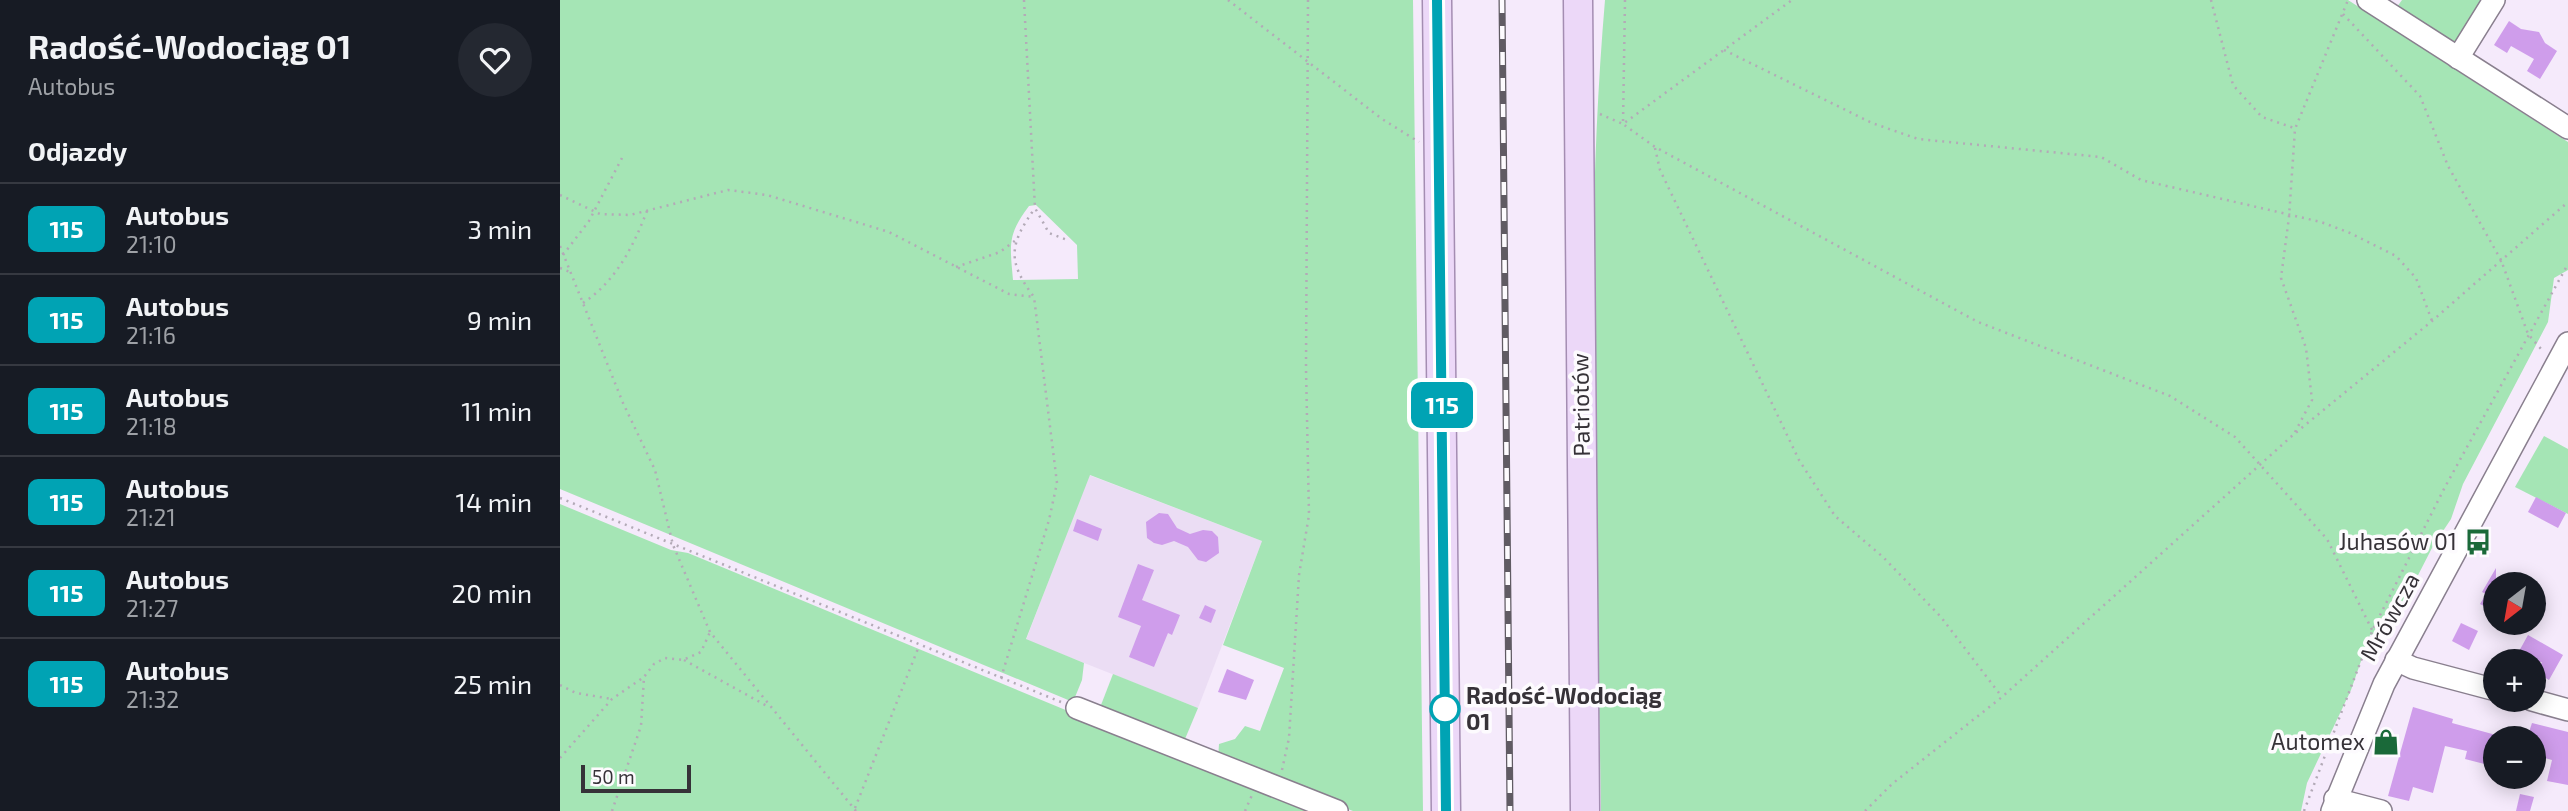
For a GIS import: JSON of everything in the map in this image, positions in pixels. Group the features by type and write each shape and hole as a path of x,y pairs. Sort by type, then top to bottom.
{"main road":[{"path":"1437,0 1446,811"},
{"name":"Patriotów","path":"1578,0 1585,811"}],"street":[{"path":"2368,0 2568,128"},
{"path":"2458,58 2494,0"},
{"name":"Mrówcza","path":"2334,805 2390,657 2568,343"},
{"path":"2390,657 2413,668 2483,687"},
{"path":"2546,704 2568,710"},
{"path":"1077,708 1338,811"},
{"path":"2334,805 2381,811"}],"path":[{"path":"1024,0 1035,208 1049,233 1067,240"},
{"path":"1228,0 1382,119 1421,143"},
{"path":"1276,787 1289,738 1299,575 1309,515 1308,0"},
{"path":"1623,124 1625,0"},
{"path":"1623,124 1793,0"},
{"path":"2211,0 2233,85 2262,117 2295,129"},
{"path":"2293,435 2312,400 2306,348 2281,278 2289,217 2295,129 2348,0"},
{"path":"2343,14 2420,96 2448,166 2501,260 2528,334 2541,349"},
{"path":"1724,50 1872,123 1917,139 2101,157 2141,180 2340,229 2396,257 2416,278 2432,321"},
{"path":"1578,103 1623,124 1655,147 1978,321 2170,396 2235,437 2327,538 2390,657"},
{"path":"1655,147 1660,170 1799,460 1835,516 1882,557 1941,617 2002,697"},
{"path":"564,255 578,240 622,158"},
{"path":"560,195 600,214 630,215 728,190 767,195 889,232 1009,294 1034,297"},
{"path":"1865,811 1892,784 2002,697 2293,435 2432,321 2568,202"},
{"path":"1001,678 1049,520 1057,483 1034,297 1017,272 1014,260 1016,240 1035,208"},
{"path":"583,303 596,295 617,272 636,240 647,211"},
{"path":"955,267 988,257 1016,240"},
{"path":"560,246 623,403 655,470 673,545 710,632 855,810 919,646"},
{"path":"2304,811 2373,629 2445,486 2568,264"},
{"path":"560,268 570,272"},
{"path":"560,498 1077,708"},
{"path":"683,660 701,652 710,632"},
{"path":"560,758 612,699 645,677 654,664 664,658 683,660 770,707"},
{"path":"612,811 641,726 645,677"},
{"path":"560,685 576,692 612,699"}],"shaded area":[{"path":"1089,475 1262,541 1198,708 1026,640"}],"green space":[{"path":"560,0 1413,0 1423,811 1353,811 1218,759 1219,744 1235,739 1245,726 1260,731 1284,668 1223,645 1262,541 1090,475 1026,639 1084,663 1082,680 1073,702 560,489","holes":["1036,205 1077,245 1078,279 1013,280 1013,233 1029,206"]},
{"path":"1605,0 2348,0 2568,142 2568,270 2554,278 2548,322 2463,484 2451,519 2433,546 2394,622 2386,630 2370,635 2351,690 2307,783 2301,811 1601,811 1594,507 1593,304 1594,202"},
{"path":"2402,0 2487,0 2457,46 2397,7"},
{"path":"2544,436 2568,449 2568,514 2515,487"},
{"path":"560,504 671,550 688,553 1068,711 1321,811 560,811"},
{"path":"1113,674 1198,708 1185,739 1179,744 1102,713 1101,705"}],"building":[{"path":"2509,21 2521,29 2539,32 2545,43 2557,51 2540,79 2527,71 2534,59 2511,46 2507,53 2494,45"},
{"path":"2536,497 2566,513 2558,528 2528,512"},
{"path":"1159,513 1168,514 1177,528 1190,534 1203,530 1212,531 1218,537 1219,553 1206,562 1198,560 1188,547 1174,541 1162,545 1154,543 1147,538 1146,522"},
{"path":"1077,519 1102,529 1098,541 1073,531"},
{"path":"1138,564 1154,570 1142,600 1180,615 1172,635 1168,633 1154,667 1129,657 1141,626 1118,617"},
{"path":"1205,605 1216,610 1211,623 1199,618"},
{"path":"2461,623 2478,631 2469,650 2452,641"},
{"path":"2528,635 2563,655 2549,680 2546,678 2546,649 2520,649"},
{"path":"1227,669 1254,680 1246,700 1218,692"},
{"path":"2413,707 2453,719 2452,723 2483,731 2483,764 2465,759 2467,751 2445,746 2433,793 2413,787 2409,801 2388,796"},
{"path":"2546,726 2568,732 2568,785 2547,781 2552,760 2546,758"},
{"path":"2520,794 2534,797 2530,811 2516,811"}],"railway":[{"path":"1502,0 1510,811"}],"bus line":[{"name":"115","path":"1437,0 1446,811"}],"place":[{"name":"Juhasów 01","path":"2478,542"},
{"name":"Radość-Wodociąg 01","path":"1445,709"},
{"name":"Automex","path":"2386,742"}]}
